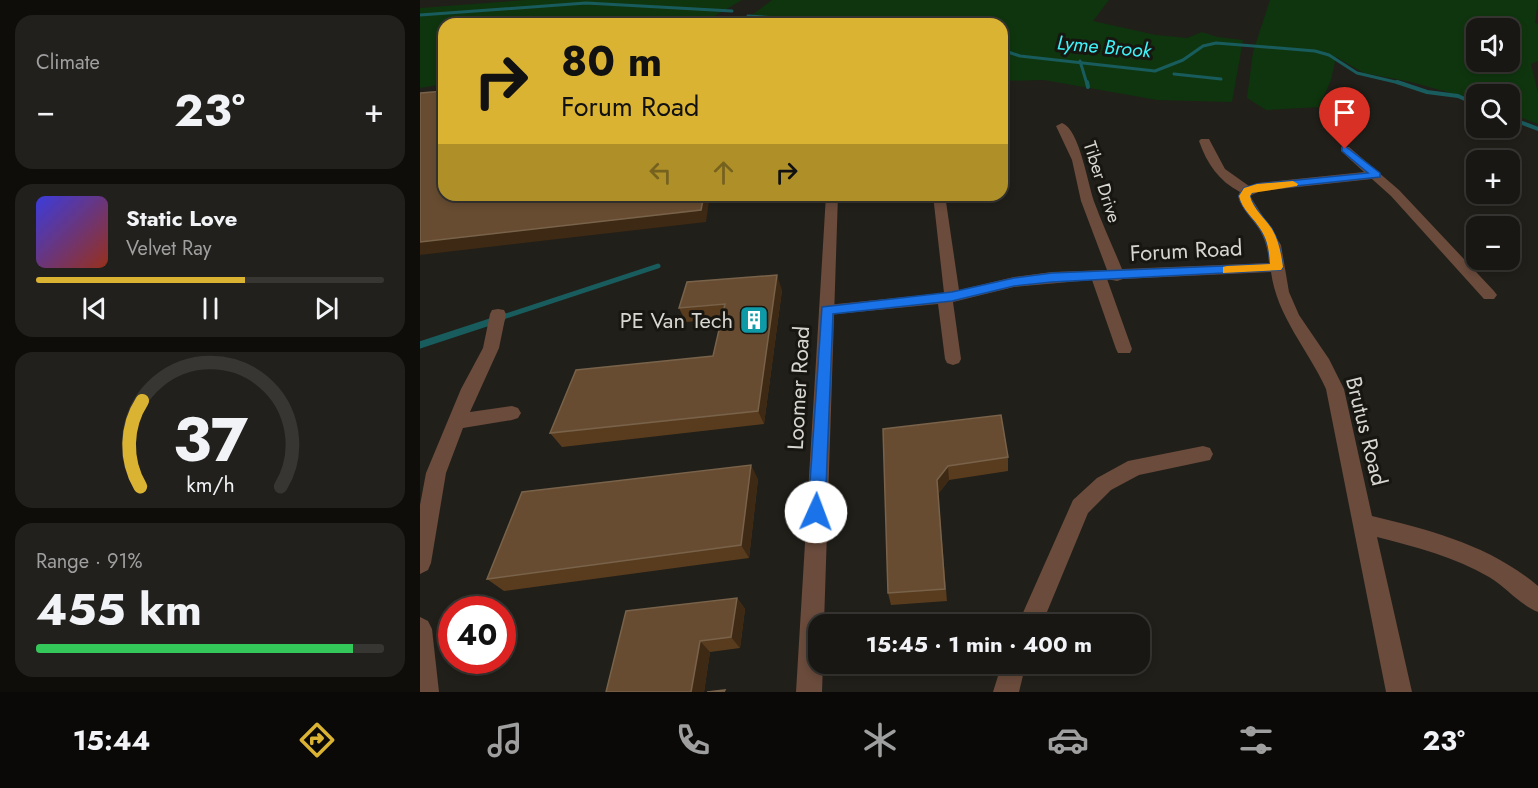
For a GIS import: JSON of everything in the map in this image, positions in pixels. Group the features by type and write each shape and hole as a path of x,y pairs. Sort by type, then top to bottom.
{"street":[{"name":"Tiber Drive","path":"1080,132 1064,130 1078,160 1087,201 1118,276"},
{"path":"1212,146 1222,175 1231,183 1248,191 1257,188 1376,175"},
{"path":"1345,149 1376,175 1415,214 1489,295"},
{"name":"Brutus Road","path":"1248,191 1244,196 1246,203 1266,229 1274,245 1281,292 1293,317 1323,363 1335,389 1399,692"},
{"name":"Loomer Road","path":"809,692 832,201"},
{"path":"940,201 953,359"},
{"name":"Forum Road","path":"827,310 949,297 1014,282 1052,278 1277,267"},
{"path":"1098,276 1124,349"},
{"path":"420,563 432,487 457,422 491,348 498,314"},
{"path":"457,422 512,413"},
{"path":"1034,614 1080,507 1088,499 1104,484 1135,468 1203,454"},
{"path":"1365,524 1439,542 1470,554 1498,571 1538,601"},
{"path":"420,629 426,692"},
{"path":"1006,692 1011,674"}],"green space":[{"path":"526,0 742,0 711,18 438,18 438,85 420,88 420,8"},
{"path":"772,0 1109,0 1093,21 1156,35 1187,38 1202,32 1217,37 1243,40 1232,102 1157,100 1044,80 1008,81 1008,18 748,18"},
{"path":"1270,0 1538,0 1535,23 1538,24 1538,61 1531,64 1538,93 1538,124 1520,117 1520,84 1466,84 1466,97 1411,82 1364,73 1336,57 1331,80 1319,107 1266,110 1247,98 1253,52"}],"building":[{"path":"438,92 438,201 703,201 701,210 420,242 420,93"},
{"path":"777,275 758,411 550,433 576,370 713,356 725,304 679,308 687,282"},
{"path":"1001,415 1008,457 948,466 937,480 945,589 888,593 883,429"},
{"path":"751,465 741,545 487,579 522,492"},
{"path":"737,598 731,637 700,641 691,692 606,692 626,611"}],"waterway":[{"name":"Lyme Brook","path":"420,15 586,3 732,11"},
{"name":"Lyme Brook","path":"748,16 779,18"},
{"name":"Lyme Brook","path":"1081,63 1155,71 1183,60 1203,46 1216,43 1315,51 1329,55 1357,73 1401,83"},
{"name":"Lyme Brook","path":"1008,52 1020,56 1081,63"},
{"path":"1081,63 1087,84"},
{"path":"1174,74 1221,79"},
{"path":"1087,82 1088,87"},
{"name":"Lyme Brook","path":"1401,83 1427,92 1458,96 1466,100"},
{"name":"Lyme Brook","path":"1520,122 1538,129"},
{"path":"497,319 658,266"},
{"path":"420,345 502,318"}],"slow traffic":[{"path":"1227,270 1277,267 1274,245 1266,229 1246,203 1244,196 1248,191 1257,188 1293,184"}],"place":[{"name":"PE Van Tech","path":"754,320"}],"route":[{"path":"816,512 827,310 952,297 1014,282 1052,278 1277,267 1274,245 1266,229 1246,203 1244,196 1248,191 1257,188 1376,175 1345,149"}]}
